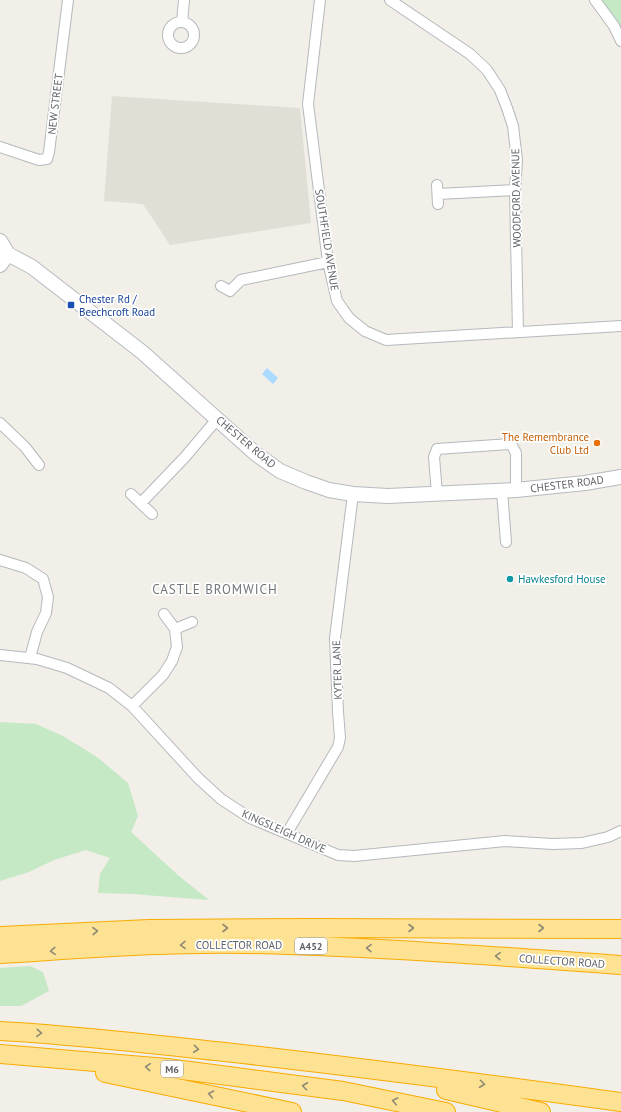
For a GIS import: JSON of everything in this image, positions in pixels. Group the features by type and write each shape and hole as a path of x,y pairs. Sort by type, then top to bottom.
{"highway":[{"name":"COLLECTOR ROAD","path":"0,936 157,929 621,928"},
{"name":"COLLECTOR ROAD","path":"0,954 149,945 249,944 417,950 621,965"},
{"name":"M6","path":"0,1031 63,1034 249,1055 457,1092 541,1112"},
{"name":"M6","path":"0,1054 167,1068 344,1091 446,1112"},
{"path":"0,1054 127,1077 292,1112"},
{"path":"249,1055 364,1068 621,1102"}],"main road":[{"name":"CHESTER ROAD","path":"0,241 4,260 32,267 142,352 218,418 256,454 280,471 306,482 329,490 354,494 388,496 516,490 585,483 621,476"}],"street":[{"name":"NEW STREET","path":"0,147 39,160 47,159 68,0"},
{"path":"182,22 184,0"},
{"name":"SOUTHFIELD AVENUE","path":"320,0 308,104 328,262 337,301 349,318 365,331 386,340 621,326"},
{"name":"WOODFORD AVENUE","path":"390,0 470,54 487,70 500,90 513,126 517,160 515,190 518,332"},
{"path":"595,0 614,26 621,41"},
{"path":"438,194 515,190"},
{"path":"221,286 230,291 241,280 328,262"},
{"path":"140,503 185,457 218,418"},
{"path":"0,423 25,447 39,465"},
{"path":"437,494 434,457 437,449 511,444 516,453 516,490"},
{"path":"502,491 506,542"},
{"path":"131,494 152,514"},
{"name":"KYTER LANE","path":"286,833 338,747 340,738 335,638 354,494"},
{"path":"0,560 26,568 43,579 48,597 46,613 37,632 30,658"},
{"path":"132,706 163,675 172,661 177,647 176,629 164,614"},
{"path":"176,629 192,622"},
{"name":"KINGSLEIGH DRIVE","path":"0,656 30,658 68,668 109,688 132,706 198,778 221,799 250,818 338,855 354,856 505,841 553,844 582,843 608,837 621,831"}],"shaded area":[{"path":"112,96 300,108 311,223 170,245 143,204 104,201"}],"green space":[{"path":"601,0 621,0 621,31"},
{"path":"0,722 36,724 63,736 97,757 128,783 138,816 131,832 179,876 209,900 98,893 100,874 110,858 86,850 54,860 29,872 0,881"},
{"path":"30,966 43,972 49,991 21,1006 0,1006 0,968"}],"water":[{"path":"267,368 278,378 273,384 262,374"}],"place":[{"name":"Chester Rd / Beechcroft Road","path":"71,305"},
{"name":"The Remembrance Club Ltd","path":"597,443"},
{"name":"Hawkesford House","path":"510,579"}],"district":[{"name":"CASTLE BROMWICH","path":"215,589"}]}
